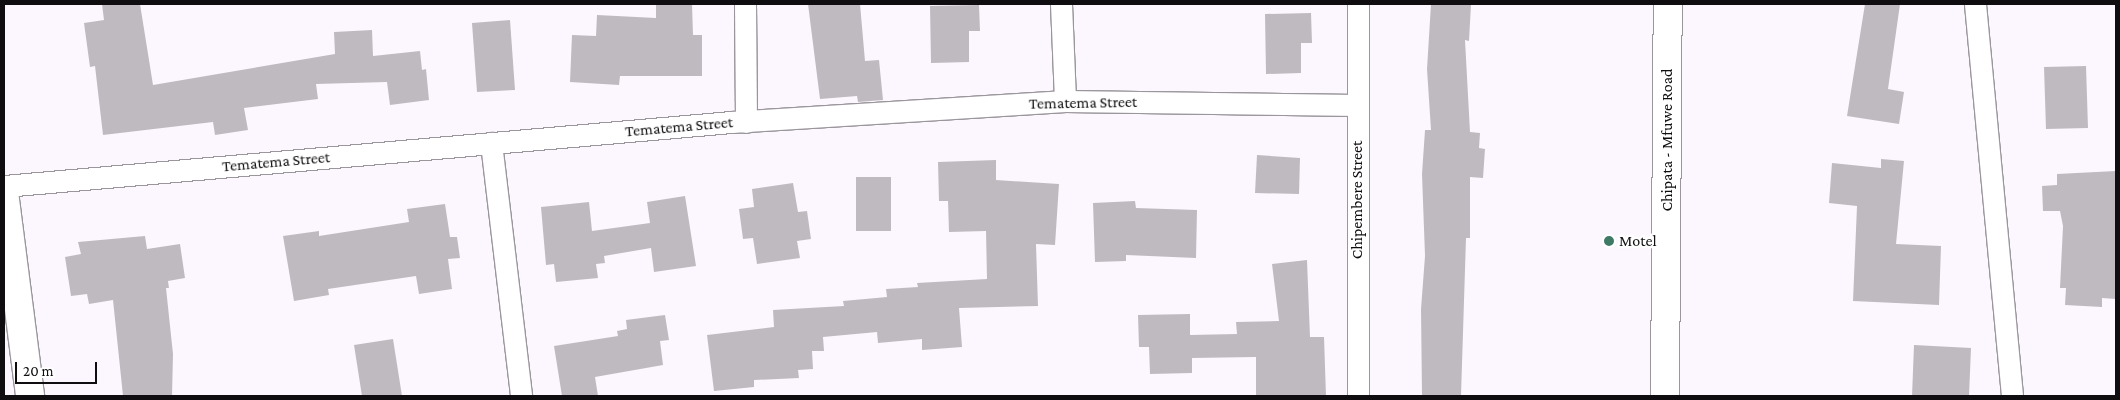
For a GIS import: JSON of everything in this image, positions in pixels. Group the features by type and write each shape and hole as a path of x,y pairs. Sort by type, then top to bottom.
{"main road":[{"name":"Chipata - Mfuwe Road","path":"1665,396 1668,4"},
{"path":"4,192 30,396"}],"street":[{"path":"745,4 746,122"},
{"path":"1061,4 1065,101"},
{"name":"Chipembere Street","path":"1358,4 1356,105 1358,396"},
{"path":"1975,4 1993,218 2012,396"},
{"name":"Tematema Street","path":"4,186 746,122 1065,101 1356,105"},
{"path":"491,143 521,396"}],"building":[{"path":"102,4 140,4 153,85 335,54 334,32 372,30 373,56 420,51 422,70 426,69 429,100 390,105 387,82 316,84 318,99 244,108 248,130 215,135 213,122 103,135 95,66 90,67 84,23 104,20"},
{"path":"656,4 692,4 693,35 702,35 702,76 620,76 619,85 570,82 572,35 596,36 597,15 656,18"},
{"path":"808,4 860,4 865,61 879,60 883,100 858,102 857,96 820,99"},
{"path":"1431,4 1471,4 1469,41 1465,40 1470,132 1480,133 1479,148 1485,149 1483,178 1470,177 1470,238 1466,238 1461,396 1422,396 1421,309 1425,256 1422,174 1425,130 1431,130 1427,69"},
{"path":"1865,4 1900,4 1888,89 1904,92 1899,124 1847,116"},
{"path":"979,5 980,31 969,31 969,62 931,63 930,6"},
{"path":"1311,13 1312,43 1301,43 1301,73 1266,74 1265,14"},
{"path":"510,20 515,90 477,92 472,23"},
{"path":"2086,66 2088,128 2046,129 2044,67"},
{"path":"1257,155 1300,158 1299,194 1255,193"},
{"path":"1881,159 1904,161 1896,244 1941,246 1939,305 1853,301 1857,206 1829,203 1832,163 1881,168"},
{"path":"996,160 996,180 1059,184 1055,245 1036,244 1038,306 959,308 962,347 922,350 922,339 878,343 877,332 823,337 824,351 812,351 813,369 798,370 799,378 754,380 754,387 714,391 707,335 774,327 773,310 844,306 843,301 887,297 886,289 918,287 917,283 987,279 986,231 949,232 948,201 939,201 938,162"},
{"path":"2116,171 2116,299 2102,298 2102,307 2065,305 2066,288 2060,288 2063,226 2060,211 2043,211 2042,186 2057,185 2057,174"},
{"path":"856,177 891,177 891,231 856,231"},
{"path":"793,183 798,212 807,211 811,239 797,241 800,258 757,264 753,238 743,239 739,209 754,207 752,189"},
{"path":"685,196 696,266 654,272 651,248 604,256 605,263 596,264 598,278 556,282 554,264 546,265 541,207 589,202 592,231 650,223 647,202"},
{"path":"1135,201 1136,208 1197,210 1196,258 1126,255 1126,261 1095,262 1093,203"},
{"path":"445,204 450,237 457,237 460,258 448,259 452,289 419,294 416,276 328,289 329,295 294,301 283,236 319,231 319,236 409,222 407,209"},
{"path":"145,236 147,249 180,244 185,278 168,281 169,288 166,288 173,354 172,396 123,396 113,300 89,304 87,294 71,296 65,257 81,254 78,242"},
{"path":"1307,260 1310,337 1324,337 1326,396 1256,396 1256,357 1192,358 1192,373 1150,374 1149,347 1139,347 1138,315 1190,314 1190,335 1237,334 1236,322 1279,321 1272,264"},
{"path":"665,315 669,340 660,341 663,365 595,377 598,396 562,396 554,346 618,336 617,331 627,329 626,320"},
{"path":"393,339 402,396 362,396 354,345"},
{"path":"1914,345 1971,348 1969,396 1912,396"}],"place":[{"name":"Motel","path":"1609,241"}]}
